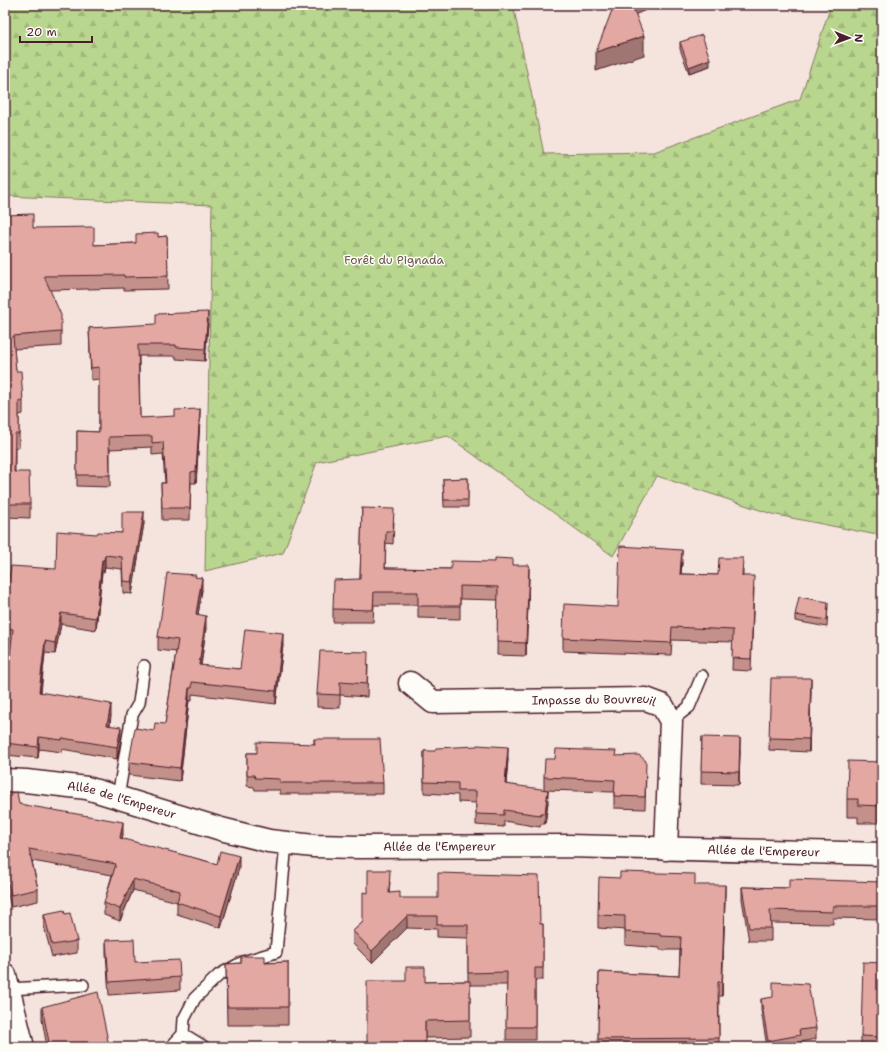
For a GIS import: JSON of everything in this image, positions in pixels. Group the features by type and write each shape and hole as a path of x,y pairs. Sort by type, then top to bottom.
{"street":[{"name":"Impasse du Bouvreuil","path":"410,683 433,702 646,700 662,705 671,721 666,849"},
{"name":"Allée de l'Empereur","path":"5,780 87,788 222,829 269,841 314,846 568,846 882,854"},
{"path":"7,982 16,1041"}],"lane":[{"path":"118,797 132,715 139,703 144,666"},
{"path":"671,721 689,708 702,676"},
{"path":"171,1047 183,1034 184,1019 195,998 219,975 243,962 276,952 286,843"},
{"path":"7,982 83,985"},
{"path":"183,1034 204,1047"}],"green space":[{"name":"Forêt du Pignada","path":"5,5 513,5 544,154 654,152 800,99 831,5 882,5 882,536 772,514 657,476 613,556 448,436 317,462 283,553 205,571 212,205 5,196"}],"building":[{"path":"614,5 632,5 644,36 596,52"},
{"path":"702,35 710,59 689,67 680,42"},
{"path":"33,214 33,228 94,227 94,245 136,243 136,234 158,233 158,237 167,236 168,276 44,276 61,315 61,332 13,336 16,371 21,371 23,401 19,401 19,434 15,434 14,472 29,472 30,504 5,504 5,215"},
{"path":"208,312 205,349 176,347 176,345 138,345 140,418 175,416 175,410 200,409 196,471 191,472 190,508 162,508 161,483 166,483 163,442 152,443 152,436 109,437 110,475 77,475 77,431 99,432 99,367 91,368 89,328 156,324 156,314"},
{"path":"468,478 468,500 444,500 443,479"},
{"path":"362,508 394,509 393,531 386,531 385,568 451,569 451,561 495,562 495,558 513,559 513,565 529,565 526,643 497,642 498,587 460,586 460,606 418,606 418,592 374,592 373,610 333,609 334,580 360,579"},
{"path":"122,512 144,512 132,582 123,581 122,557 105,555 104,560 102,560 96,618 61,613 55,643 45,641 39,692 111,704 107,725 121,727 117,747 62,738 62,740 39,737 38,747 5,743 5,691 6,692 13,629 5,628 5,592 7,592 11,566 56,569 57,531 97,534 98,532 122,533"},
{"path":"620,546 682,550 680,574 718,575 719,558 743,558 742,576 754,576 751,659 732,658 733,630 672,627 671,643 563,638 564,604 618,607"},
{"path":"167,573 196,575 195,577 202,578 196,614 206,616 199,665 240,669 245,629 283,633 276,691 192,682 192,688 189,688 180,768 129,762 135,728 154,731 155,723 165,724 178,640 158,637"},
{"path":"799,597 828,602 827,620 795,615"},
{"path":"320,651 368,652 367,684 340,682 340,695 317,694"},
{"path":"771,678 811,678 809,739 769,738"},
{"path":"702,737 740,738 739,772 701,771"},
{"path":"314,739 380,739 383,783 280,783 280,779 255,778 254,775 247,775 247,753 257,753 257,742 315,744"},
{"path":"477,745 508,747 505,784 548,790 545,813 541,813 540,815 504,810 504,815 476,814 476,791 458,791 458,783 424,782 424,751 435,751 436,748"},
{"path":"556,749 616,751 615,756 639,755 646,761 645,797 614,796 615,780 544,777 545,759 555,759"},
{"path":"848,761 882,762 882,806 858,805 858,799 847,799"},
{"path":"17,792 19,804 123,822 120,838 217,864 220,851 239,856 221,916 177,902 180,891 133,879 120,909 104,903 116,864 29,849 38,889 11,895 5,871 5,794"},
{"path":"368,870 390,870 389,893 400,892 400,898 438,898 438,873 539,876 540,924 543,924 543,968 535,968 535,1027 506,1027 507,972 468,973 468,925 437,925 437,916 407,916 372,951 353,931 363,922 363,892 368,893"},
{"path":"620,872 695,874 695,885 725,885 722,982 718,982 719,1038 598,1039 599,972 679,976 681,937 625,932 625,916 598,915 599,877 620,878"},
{"path":"789,879 882,882 882,906 833,906 833,912 770,910 771,928 749,928 742,887 789,888"},
{"path":"64,910 65,914 70,913 77,941 52,945 44,914"},
{"path":"134,939 135,962 179,960 180,977 109,982 106,940"},
{"path":"241,956 265,956 265,963 288,962 288,1007 227,1007 226,964 241,963"},
{"path":"863,962 882,963 882,1037 861,1036"},
{"path":"406,967 425,967 425,982 470,981 470,1020 425,1021 425,1047 367,1047 367,981 406,981"},
{"path":"773,982 808,984 816,1028 799,1030 800,1035 768,1041 761,999 773,997"},
{"path":"98,992 109,1046 50,1047 42,1007"}]}
